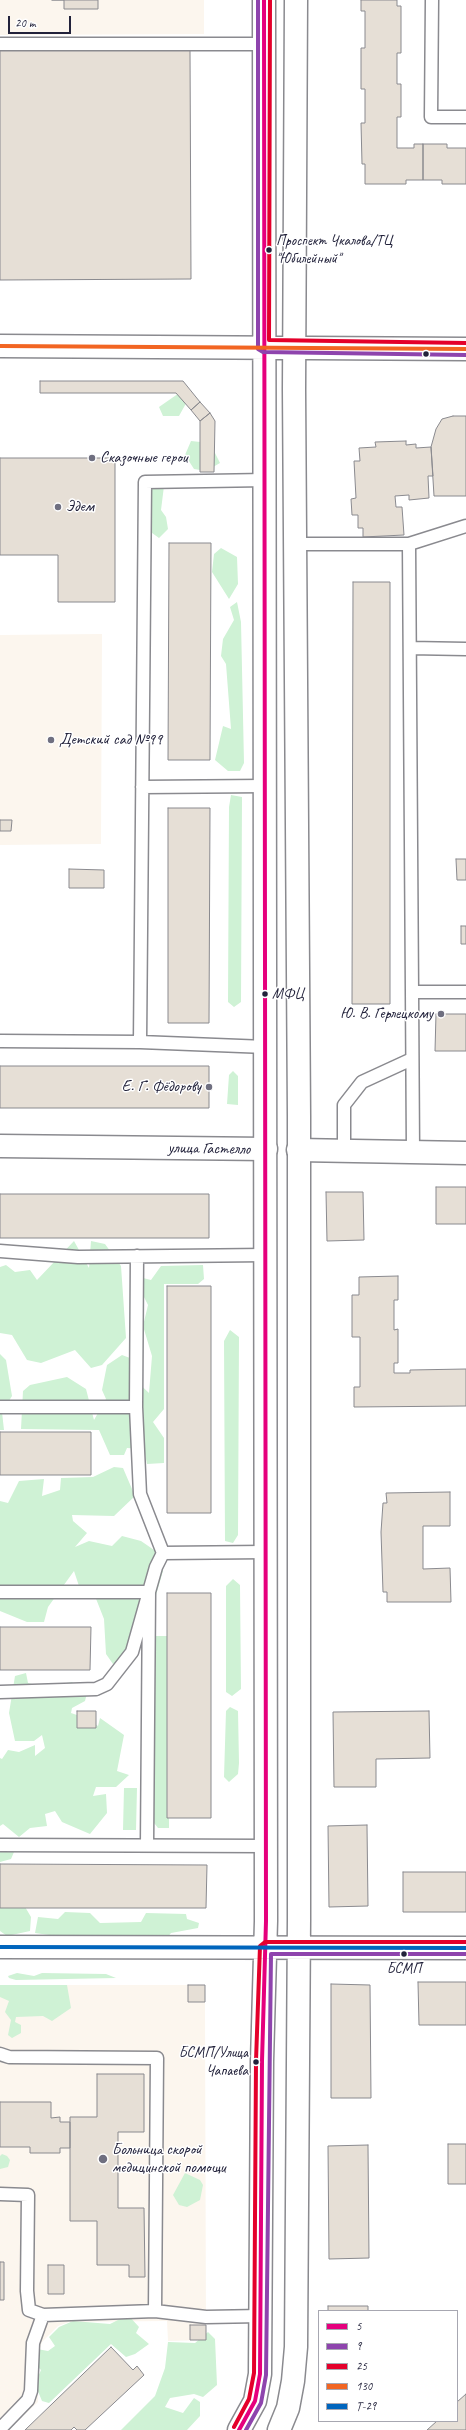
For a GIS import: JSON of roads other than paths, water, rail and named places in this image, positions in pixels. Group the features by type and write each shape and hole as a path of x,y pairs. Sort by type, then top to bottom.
{"street":[{"path":"242,2426 255,2401 260,2374 262,2060 266,1846 266,480 263,346 264,0"},
{"path":"279,2430 288,2408 292,2388 296,2347 298,1948 298,1150 294,544 296,0"},
{"path":"0,346 263,346 466,349"},
{"name":"улица Гастелло","path":"0,1146 466,1153"},
{"path":"0,1947 466,1948"}],"lane":[{"path":"432,0 431,117 466,117"},
{"path":"0,44 263,44"},
{"path":"140,1042 145,482 266,480"},
{"path":"294,544 409,544 466,526"},
{"path":"409,544 413,1152"},
{"path":"410,648 466,649"},
{"path":"142,787 266,786"},
{"path":"412,992 466,992"},
{"path":"0,1041 140,1042 266,1047"},
{"path":"344,1151 344,1105 362,1082 412,1059"},
{"path":"0,1251 78,1257 266,1255"},
{"path":"0,1692 96,1689 107,1684 132,1652 149,1592 163,1553 140,1494 136,1407 137,1256"},
{"path":"0,1407 136,1407"},
{"path":"163,1553 266,1552"},
{"path":"0,1592 149,1592"},
{"path":"147,1845 149,1592"},
{"path":"0,1845 266,1846"},
{"path":"0,2054 10,2057 157,2058 155,2311"},
{"path":"0,2194 28,2195 27,2291 29,2310 43,2315 155,2311 206,2316 261,2316"},
{"path":"0,2429 28,2400 31,2391 33,2343 43,2315"}],"place":[{"name":"Проспект Чкалова/ТЦ \"Юбилейный\"","path":"269,250"},
{"name":"Сказочные герои","path":"92,458"},
{"name":"Эдем","path":"58,507"},
{"name":"Детский сад №99","path":"51,740"},
{"name":"МФЦ","path":"265,994"},
{"name":"Ю. В. Герлецкому","path":"441,1014"},
{"name":"Е. Г. Фёдорову","path":"209,1087"},
{"name":"БСМП","path":"404,1954"},
{"name":"БСМП/Улица Чапаева","path":"256,2062"},
{"name":"Больница скорой медицинской помощи","path":"103,2159"}]}
